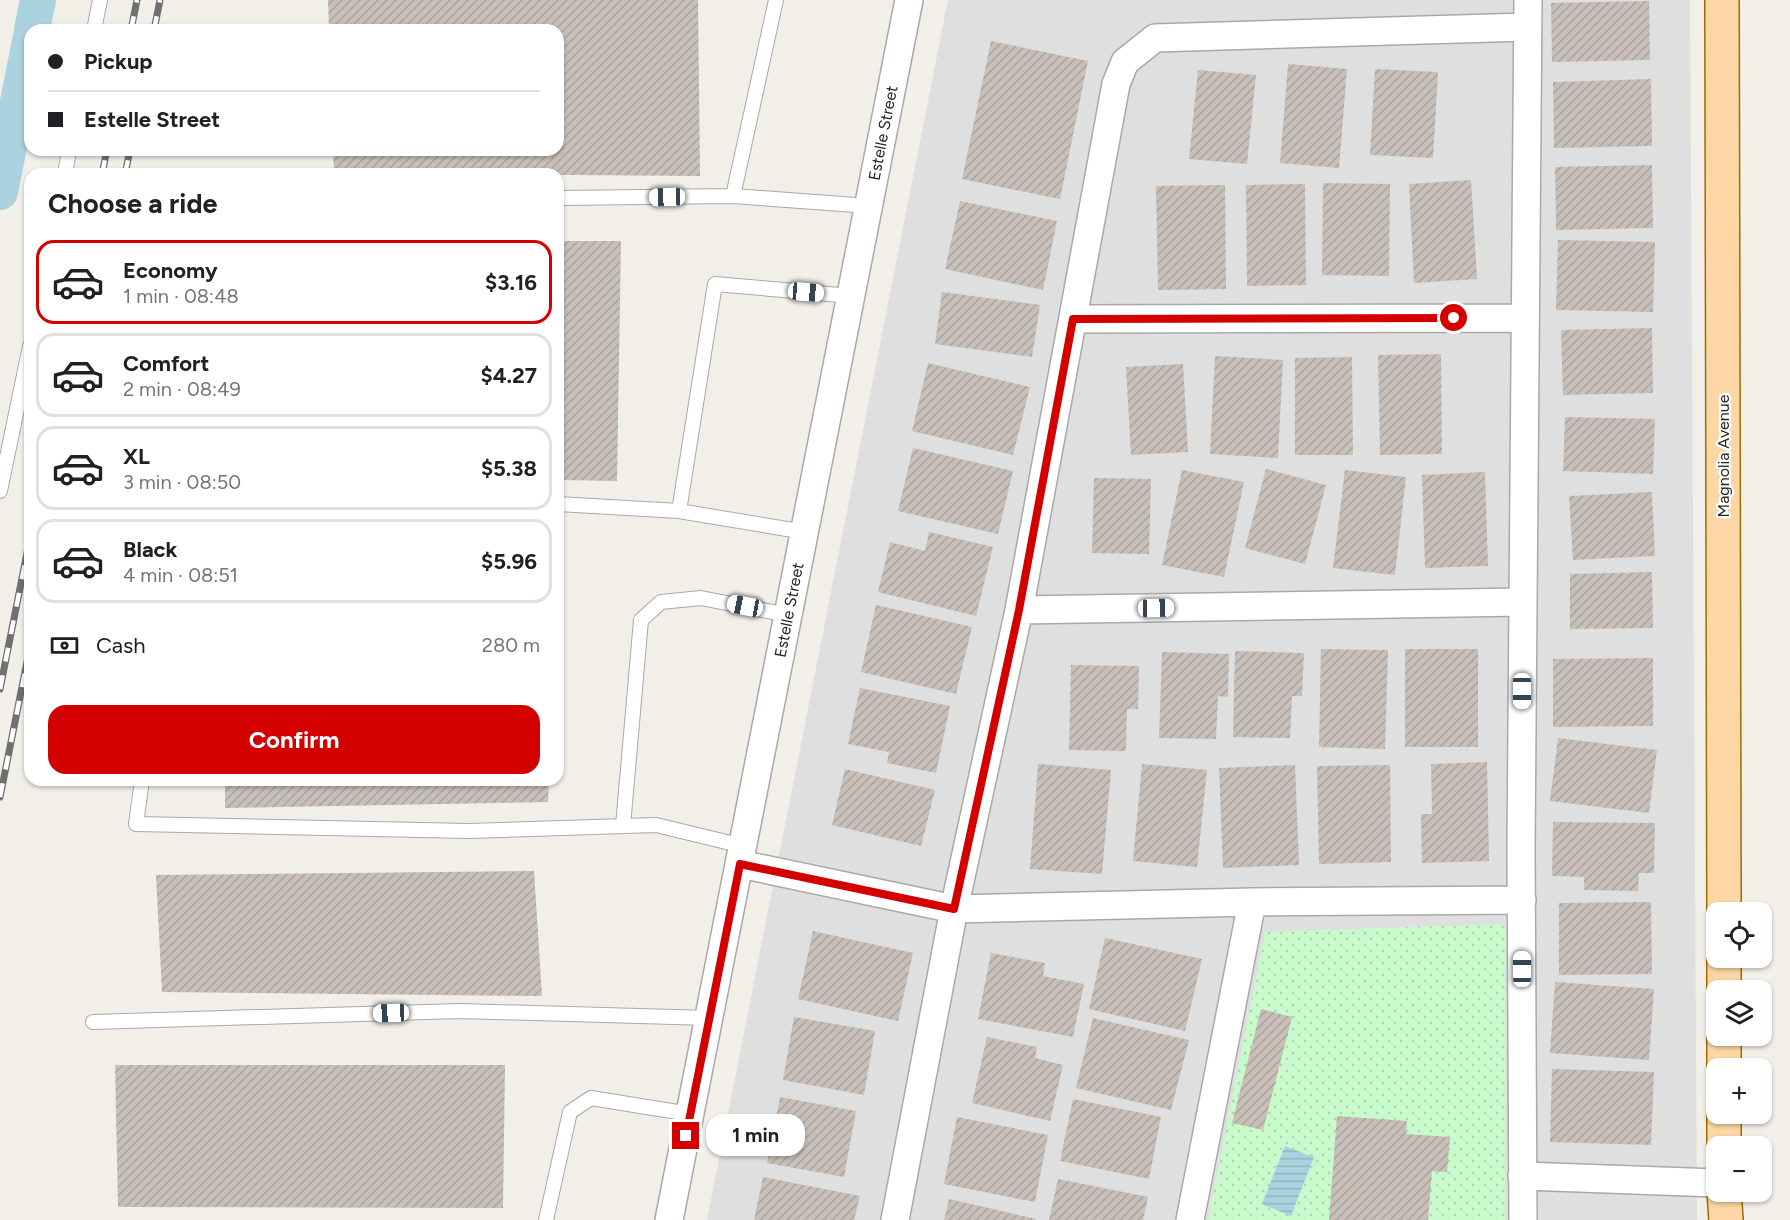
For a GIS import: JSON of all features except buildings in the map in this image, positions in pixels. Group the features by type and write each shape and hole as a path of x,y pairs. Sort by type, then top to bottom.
{"main road":[{"name":"Magnolia Avenue","path":"1722,0 1724,902"},
{"path":"1725,1202 1726,1220"}],"street":[{"name":"Estelle Street","path":"669,1220 909,0"},
{"path":"1523,1220 1523,602 1528,0"},
{"path":"895,1220 954,909 1019,610 1116,84 1125,62 1155,38 1527,27"},
{"path":"1073,319 1526,318"},
{"path":"1019,610 1523,602"},
{"path":"741,855 954,909 1252,902 1522,900"},
{"path":"1190,1220 1252,902"},
{"path":"1522,1176 1706,1183"}],"lane":[{"path":"95,24 100,0"},
{"path":"733,196 777,0"},
{"path":"564,198 733,196 869,206"},
{"path":"679,511 715,284 851,296"},
{"path":"0,491 24,375"},
{"path":"564,504 679,511 805,532"},
{"path":"622,826 641,620 661,602 701,598 788,615"},
{"path":"141,786 136,824 470,831 656,825 741,855"},
{"path":"93,1022 460,1011 709,1018"},
{"path":"546,1220 570,1112 591,1098 690,1114"}],"shaded area":[{"path":"948,0 1690,0 1697,1220 707,1220"}],"green space":[{"path":"1506,924 1505,1220 1208,1220 1265,932"}],"water":[{"path":"1285,1146 1314,1157 1291,1216 1262,1204"}],"waterway":[{"path":"33,24 38,0"},
{"path":"0,192 24,71"}],"railway":[{"path":"132,24 137,0"},
{"path":"155,24 160,0"},
{"path":"103,168 106,156"},
{"path":"126,168 129,156"},
{"path":"0,689 24,568"},
{"path":"0,797 24,677"}],"route":[{"path":"686,1136 740,864 954,909 1019,610 1073,319 1454,318"}]}
